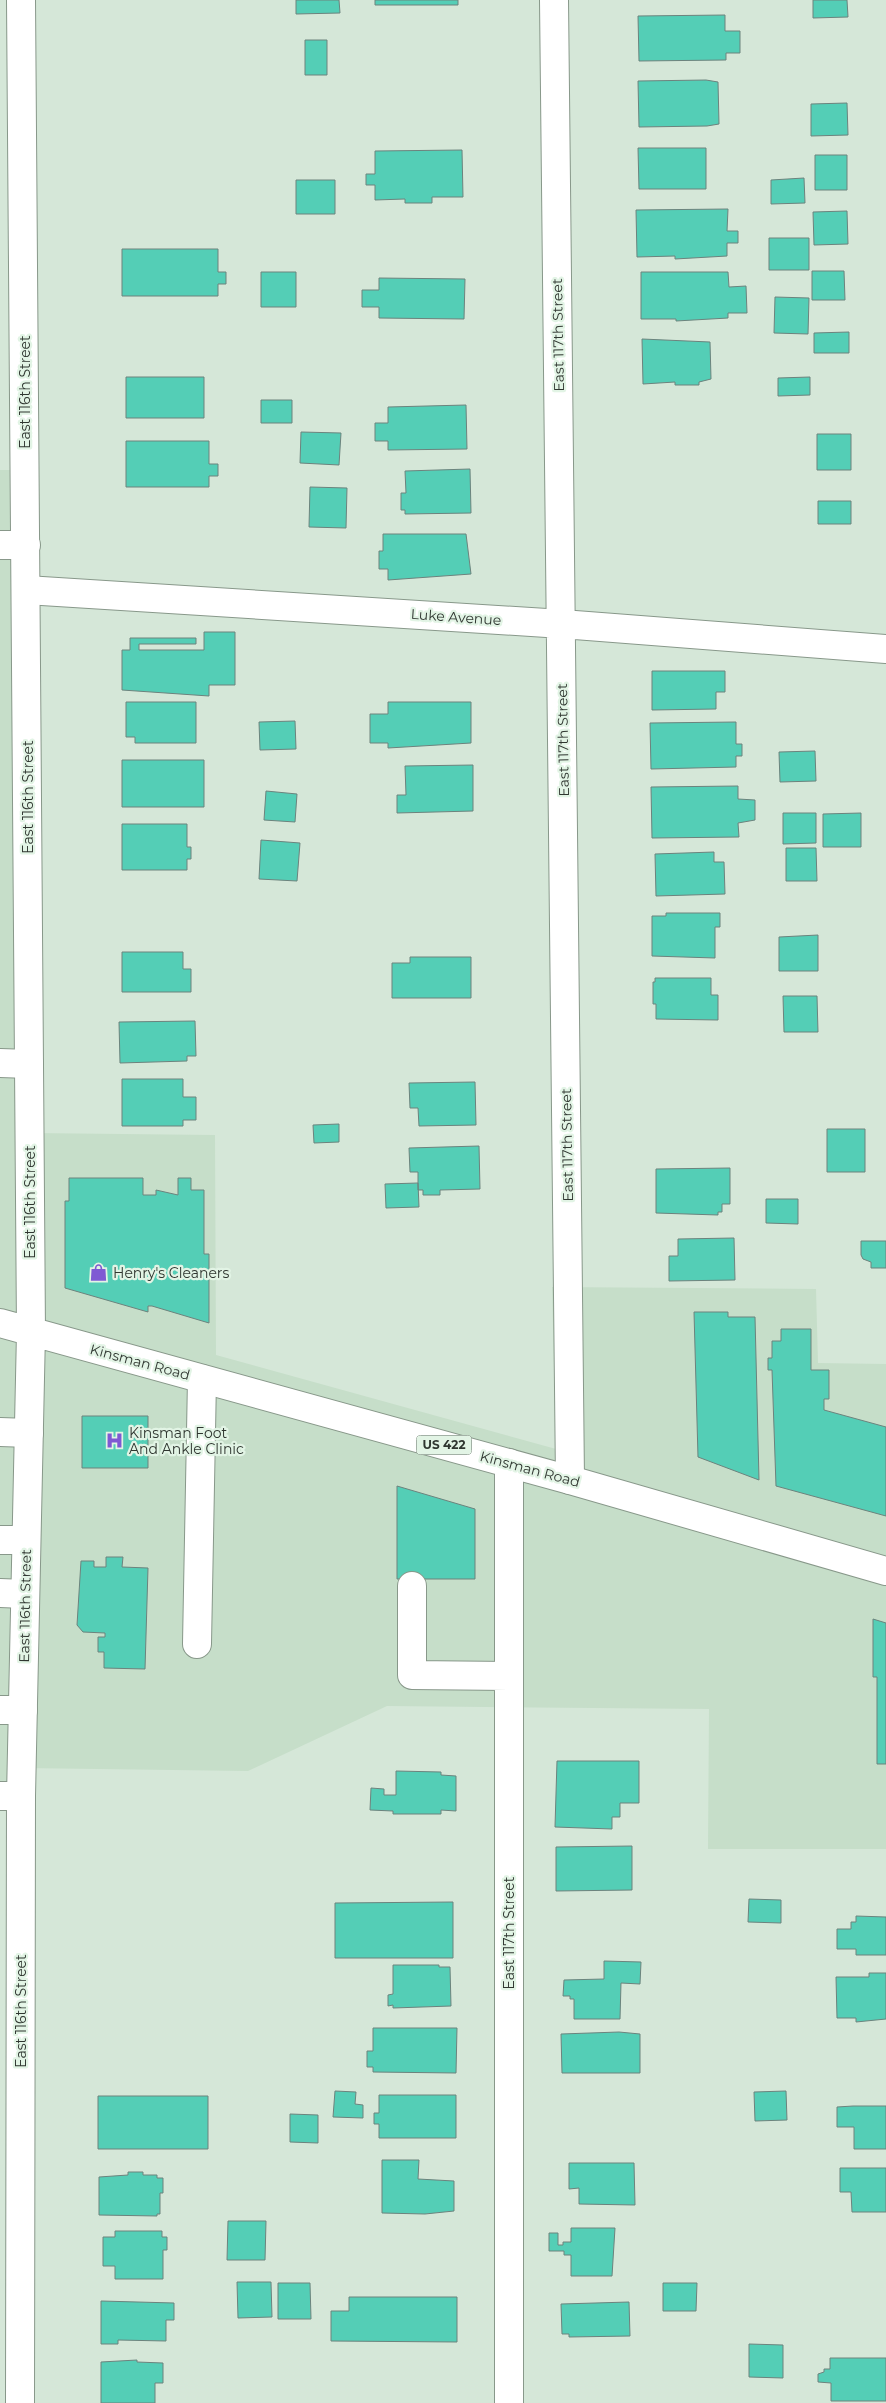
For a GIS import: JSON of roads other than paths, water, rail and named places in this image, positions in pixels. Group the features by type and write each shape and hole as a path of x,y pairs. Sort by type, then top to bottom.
{"main road":[{"name":"East 116th Street","path":"20,2403 10,1796 13,1540 29,1433 31,1332 26,590 13,545 21,0"},
{"name":"East 117th Street","path":"554,0 570,1480"},
{"name":"Luke Avenue","path":"26,590 562,624 886,649"},
{"path":"0,1062 29,1064"},
{"name":"Kinsman Road","path":"0,1323 570,1480 886,1571"},
{"path":"197,1644 202,1379"},
{"path":"0,1432 29,1433"},
{"name":"East 117th Street","path":"509,1463 509,2403"},
{"path":"412,1586 412,1675 509,1676"}],"place":[{"name":"Henry's Cleaners","path":"99,1273"},
{"name":"Kinsman Foot And Ankle Clinic","path":"115,1441"}]}
